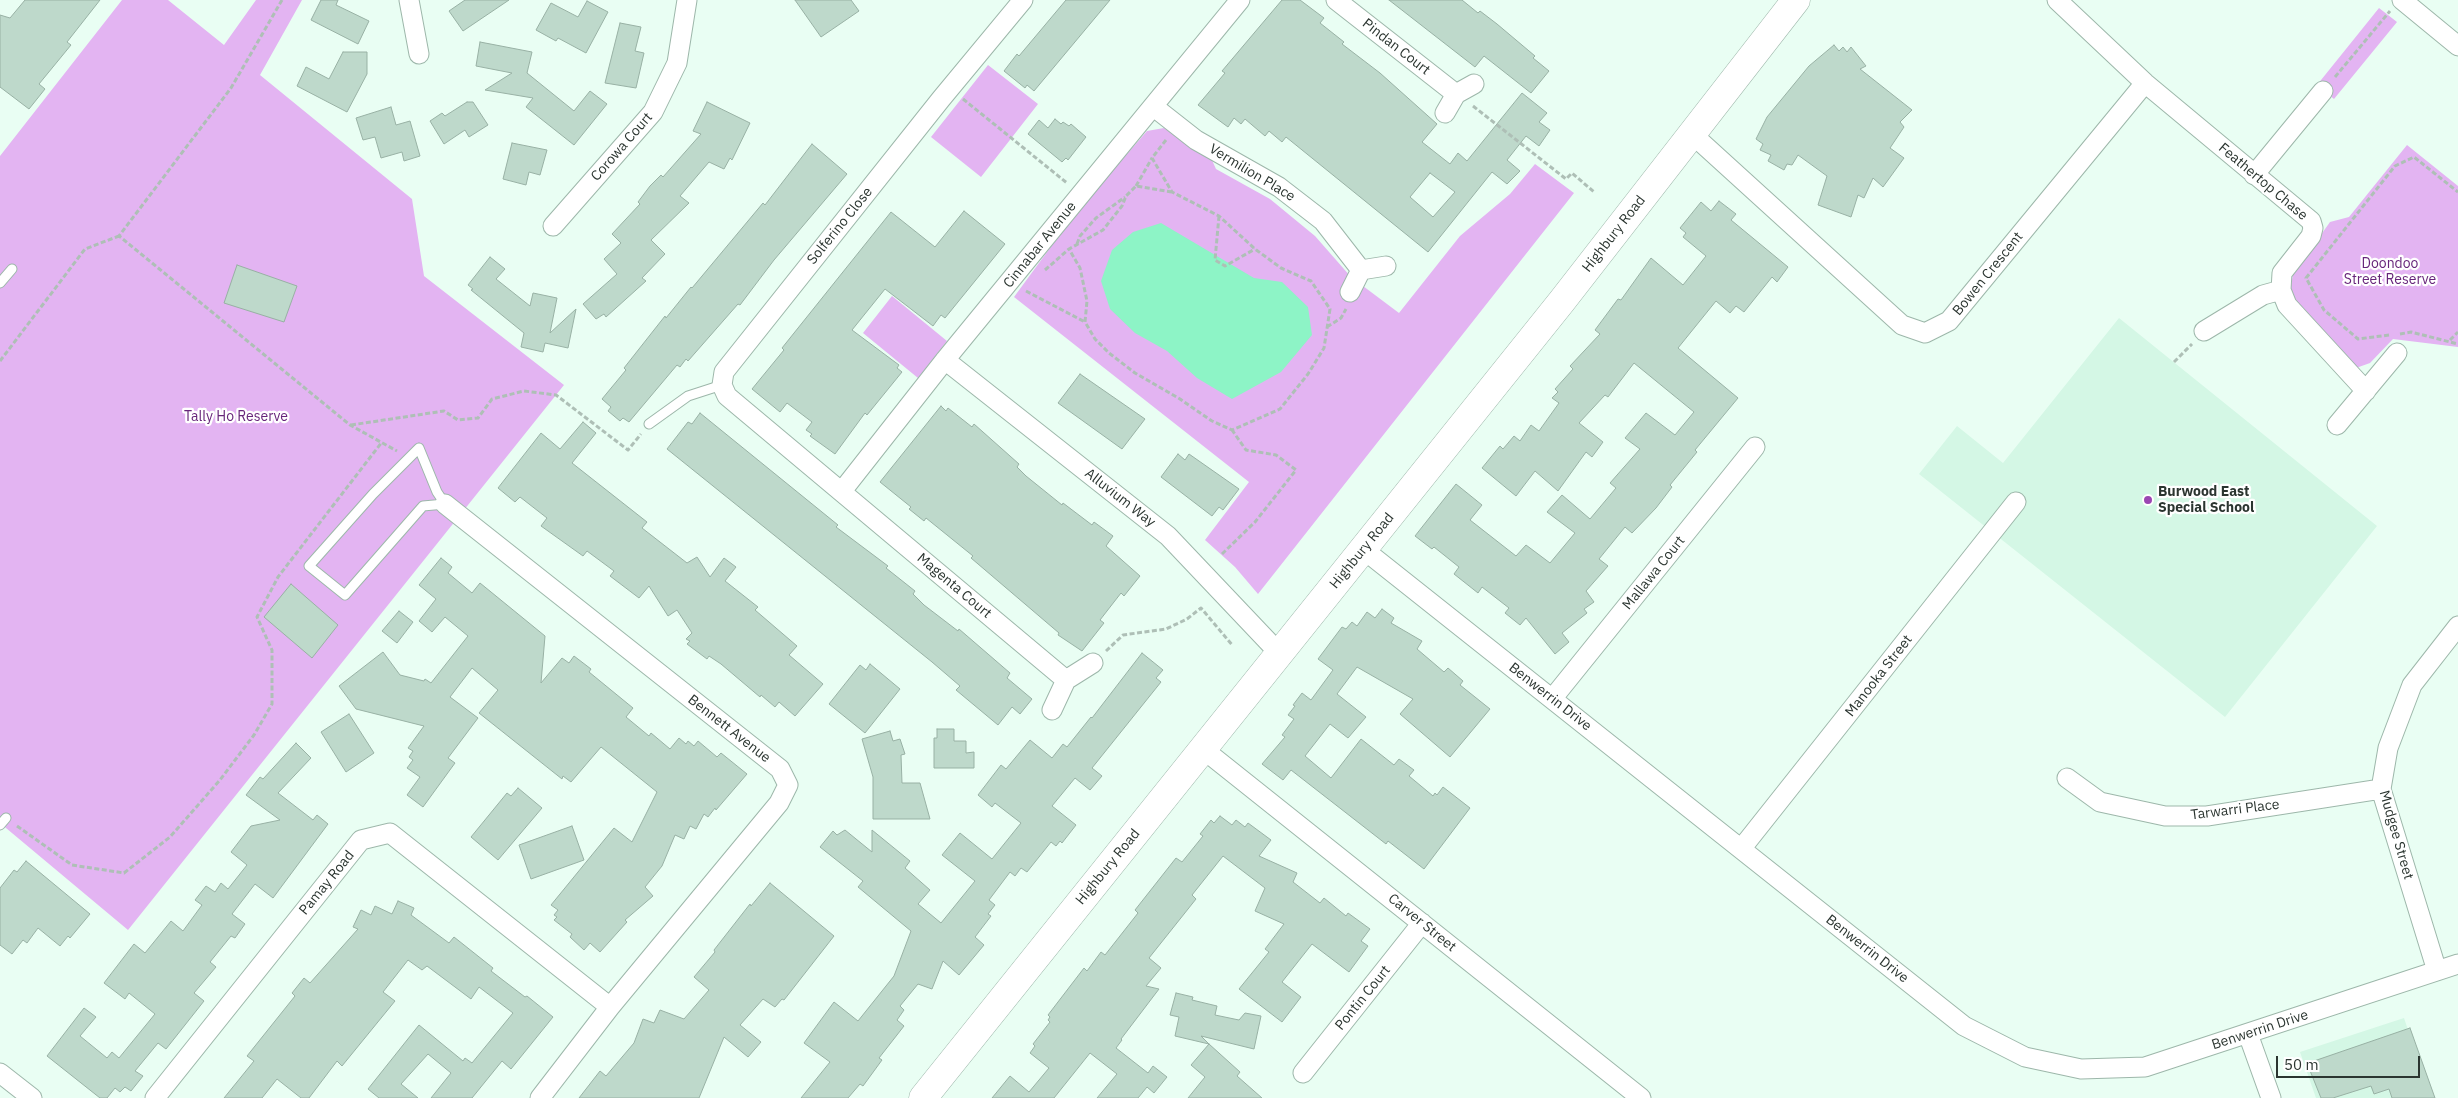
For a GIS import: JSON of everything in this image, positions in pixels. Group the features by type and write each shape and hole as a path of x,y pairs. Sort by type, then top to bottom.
{"main road":[{"name":"Highbury Road","path":"923,1098 1562,301 1796,0"}],"street":[{"path":"409,0 419,54"},
{"name":"Corowa Court","path":"552,226 653,112 677,64 686,0"},
{"name":"Solferino Close","path":"722,385 724,372 1023,0"},
{"name":"Cinnabar Avenue","path":"842,491 945,360 1240,0"},
{"name":"Pindan Court","path":"1336,0 1456,94"},
{"name":"Feathertop Chase","path":"2057,0 2145,83 2311,221 2313,228 2311,236 2282,273 2280,290"},
{"path":"2397,4 2458,46"},
{"name":"Bowen Crescent","path":"1692,134 1902,325 1925,334 1949,322 2145,83"},
{"path":"1445,114 1456,94 1474,84"},
{"path":"2254,175 2323,91"},
{"name":"Vermilion Place","path":"1154,107 1196,140 1280,187 1323,221 1362,270"},
{"path":"1350,292 1362,270 1386,266"},
{"path":"2204,331 2262,295 2280,290 2286,305 2366,391"},
{"path":"2337,425 2397,353"},
{"name":"Alluvium Way","path":"945,360 1168,536 1279,653"},
{"path":"722,385 727,396 842,491"},
{"name":"Mallawa Court","path":"1552,699 1755,447"},
{"name":"Magenta Court","path":"842,491 1066,680"},
{"name":"Manooka Street","path":"1741,849 2016,502"},
{"name":"Bennett Avenue","path":"445,504 780,769 788,785 779,803 610,1007 540,1098"},
{"name":"Benwerrin Drive","path":"1363,549 1964,1026 2025,1057 2081,1069 2145,1067 2458,964"},
{"name":"Mudgee Street","path":"2437,971 2381,789 2388,748 2412,685 2458,626"},
{"path":"1052,710 1066,680 1093,663"},
{"name":"Carver Street","path":"1203,748 1422,923 1630,1095"},
{"name":"Tarwarri Place","path":"2067,778 2100,802 2165,816 2207,816 2381,789"},
{"name":"Pamay Road","path":"155,1098 361,840 390,833 610,1007"},
{"name":"Pontin Court","path":"1303,1073 1422,923"},
{"path":"2248,1034 2271,1098"},
{"path":"0,1073 32,1098"}],"lane":[{"path":"0,283 12,269"},
{"path":"649,424 688,396 722,385"},
{"path":"419,448 437,492 445,504 423,506 345,595 309,566 372,494 419,448"}],"path":[{"path":"0,360 85,249 119,236 231,88 282,0"},
{"path":"2323,91 2397,4"},
{"path":"1456,94 1566,180 1572,173 1594,192"},
{"path":"962,98 1081,194"},
{"path":"1076,245 1080,236 1096,218 1126,196 1136,186 1152,158 1177,125"},
{"path":"2458,192 2414,157 2395,166 2306,278 2324,310 2358,339 2411,332 2450,340 2458,344"},
{"path":"1152,158 1172,192"},
{"path":"1136,186 1172,192 1219,216 1255,249 1281,268 1311,281 1330,309 1324,348 1312,369 1280,409 1232,430"},
{"path":"1085,322 1087,301 1080,268 1069,249 1103,230 1122,206 1126,196"},
{"path":"1219,216 1215,260 1224,266 1255,249"},
{"path":"119,236 350,425 409,458"},
{"path":"1025,290 1085,322 1095,339 1109,354 1135,374 1180,399 1212,421 1232,430 1246,450 1276,454 1296,470 1255,522 1222,554"},
{"path":"1327,327 1341,318 1349,303 1350,292"},
{"path":"2174,362 2204,331"},
{"path":"2450,340 2458,332"},
{"path":"350,425 444,411 458,420 478,418 492,399 524,391 556,395 628,450 649,424"},
{"path":"3,821 72,865 124,873 170,837 220,780 254,736 272,704 272,650 257,618 278,577 382,442"},
{"path":"1093,663 1123,635 1166,629 1187,619 1201,608 1233,646"}],"shaded area":[{"path":"1161,223 1254,278 1282,282 1308,307 1312,335 1281,372 1232,399 1197,378 1167,351 1135,333 1110,309 1101,281 1112,250 1133,232"},
{"name":"Burwood East Special School","path":"2119,318 2377,526 2225,717 1919,474 1957,426 2003,463"},
{"path":"2404,1018 2431,1098 2316,1098 2300,1052"}],"green space":[{"name":"Tally Ho Reserve","path":"122,0 168,0 224,45 256,0 302,0 260,75 412,199 424,276 564,385 128,930 0,823 0,156"},
{"path":"2379,8 2397,22 2334,99 2317,85"},
{"path":"988,65 1038,104 981,177 931,137"},
{"path":"1164,128 1211,158 1216,169 1270,199 1315,236 1351,277 1399,313 1460,236 1510,194 1535,164 1574,193 1258,594 1235,567 1205,540 1249,482 1014,297 1075,214 1147,131"},
{"name":"Doondoo Street Reserve","path":"2407,145 2458,186 2458,347 2393,339 2370,363 2356,368 2289,297 2293,274 2330,222 2349,217"},
{"path":"892,296 947,341 918,378 863,333"}],"building":[{"path":"25,0 100,0 67,42 71,45 39,84 45,89 29,109 0,87 0,15 10,18"},
{"path":"321,0 338,0 336,5 369,21 358,44 311,20"},
{"path":"465,0 509,0 463,31 449,11"},
{"path":"795,0 851,0 859,11 821,37"},
{"path":"1066,0 1110,0 1034,91 1027,85 1025,88 1004,71"},
{"path":"1282,0 1300,0 1324,18 1320,23 1344,42 1342,44 1380,73 1437,124 1422,142 1450,164 1458,153 1467,161 1522,93 1547,113 1539,122 1550,130 1539,146 1526,136 1507,160 1520,171 1507,184 1492,172 1428,252 1286,137 1282,142 1269,131 1265,136 1245,119 1241,124 1234,118 1228,127 1198,105 1225,73 1222,71","holes":["1430,173 1455,192 1433,217 1410,197"]},
{"path":"1389,0 1462,0 1478,13 1480,11 1497,24 1535,56 1533,58 1549,71 1531,93 1484,56 1475,67"},
{"path":"587,1 608,12 586,53 558,38 556,41 536,30 551,3 578,17"},
{"path":"620,23 641,27 635,51 644,53 636,88 605,83"},
{"path":"480,42 532,52 527,73 574,111 590,91 607,104 574,145 526,107 533,98 485,90 512,73 476,66"},
{"path":"1834,45 1839,51 1843,47 1847,52 1851,47 1866,66 1860,69 1912,110 1900,122 1904,127 1890,148 1904,158 1883,187 1873,178 1864,198 1858,195 1851,217 1818,205 1827,176 1798,155 1792,165 1787,164 1784,170 1768,161 1771,155 1760,150 1763,144 1756,139 1767,117 1809,66"},
{"path":"343,52 367,52 367,74 347,112 297,86 306,67 329,79"},
{"path":"467,102 473,102 488,125 469,137 465,130 444,144 430,121 442,113 445,116"},
{"path":"707,102 750,123 732,160 730,158 724,169 709,162 680,196 689,203 651,240 665,254 642,278 646,281 606,317 604,314 596,319 583,304 617,274 604,259 621,243 612,234 640,204 638,202 650,186 661,175 663,177 701,134 693,131"},
{"path":"391,107 396,125 410,121 420,156 404,161 402,152 381,158 375,137 363,140 356,118"},
{"path":"1055,119 1061,124 1063,122 1069,126 1071,124 1086,137 1068,160 1066,158 1062,162 1028,134 1039,120 1048,128"},
{"path":"512,143 547,150 540,175 529,172 526,185 503,179"},
{"path":"812,144 847,174 774,260 740,305 738,304 688,361 686,359 680,367 677,365 629,422 623,418 620,421 608,411 611,407 602,399 626,370 624,368 665,316 666,318 763,203 765,205"},
{"path":"1719,201 1736,214 1731,220 1788,267 1777,282 1772,277 1744,312 1736,306 1730,313 1716,301 1678,348 1738,398 1695,450 1697,452 1670,485 1672,487 1656,508 1632,533 1625,527 1599,559 1608,566 1586,591 1594,602 1584,609 1587,613 1562,633 1569,642 1555,654 1526,618 1520,625 1505,613 1509,608 1482,587 1478,593 1454,574 1459,567 1434,547 1432,549 1415,536 1456,484 1482,505 1470,520 1516,556 1526,545 1550,563 1575,533 1547,512 1562,495 1590,519 1616,488 1610,483 1640,449 1625,438 1646,413 1675,435 1694,412 1634,363 1608,397 1605,395 1579,423 1603,442 1592,457 1586,452 1558,491 1535,471 1516,496 1482,468 1500,446 1503,449 1514,436 1520,441 1531,425 1539,431 1559,403 1552,398 1558,392 1555,389 1573,369 1570,366 1600,334 1595,330 1618,299 1621,300 1651,258 1683,285 1706,256 1683,237 1686,233 1680,228 1701,202 1711,211"},
{"path":"964,211 1005,244 945,318 941,315 933,326 885,289 852,330 899,365 897,368 902,372 867,415 865,413 835,454 810,436 812,434 806,430 812,422 787,403 780,412 752,389 784,350 782,348 891,212 935,247"},
{"path":"490,257 505,269 496,279 530,306 533,293 557,298 550,333 576,309 568,348 545,343 543,352 521,347 524,333 471,290 473,289 468,285"},
{"path":"237,265 297,286 284,322 224,303"},
{"path":"1080,374 1145,419 1122,449 1058,403"},
{"path":"941,406 946,411 948,408 972,427 974,424 1019,464 1017,467 1026,476 1062,505 1063,503 1092,525 1094,522 1113,536 1106,546 1140,576 1124,596 1121,593 1100,620 1104,623 1082,651 1058,635 1059,633 971,558 973,556 926,518 924,521 909,509 911,507 880,482"},
{"path":"700,413 838,525 836,527 888,566 886,568 915,591 913,594 924,605 958,631 959,629 1010,673 1007,678 1032,699 1020,714 1012,707 998,725 956,690 960,686 932,662 667,449 688,422 692,424"},
{"path":"583,422 596,433 572,463 647,522 642,528 687,563 697,557 710,577 724,558 736,567 725,581 758,607 755,610 797,646 789,655 823,684 795,716 779,702 775,707 761,695 760,697 721,664 709,656 707,659 687,644 690,641 686,639 692,633 677,610 668,616 649,586 639,598 610,576 614,571 587,551 583,556 541,526 547,518 520,497 515,502 498,488 541,433 560,449"},
{"path":"1178,454 1185,460 1189,454 1239,489 1223,510 1219,507 1212,516 1161,477"},
{"path":"441,558 452,567 448,573 472,593 480,583 545,636 541,683 562,658 569,663 574,656 591,669 589,672 633,708 626,717 649,736 651,733 670,749 679,738 686,744 688,741 694,746 698,741 717,757 721,753 747,774 716,810 715,808 708,817 704,814 696,829 690,826 684,839 675,835 662,866 645,887 653,896 625,920 627,922 600,952 590,943 584,950 570,937 572,934 554,920 557,917 554,915 558,910 551,905 614,828 632,842 657,792 601,747 571,782 563,776 562,779 479,713 498,690 472,668 450,697 478,718 448,758 455,763 423,807 407,795 420,777 407,768 413,760 409,757 413,751 408,748 424,726 356,709 339,686 383,652 400,675 424,681 425,679 431,683 468,636 445,617 432,632 419,621 436,599 419,585"},
{"path":"291,584 338,625 312,658 264,617"},
{"path":"1382,609 1394,618 1391,623 1422,641 1417,649 1444,672 1448,668 1463,681 1460,685 1490,709 1450,757 1400,714 1413,699 1357,667 1337,694 1366,717 1348,738 1330,724 1305,756 1331,778 1361,739 1394,765 1399,759 1414,770 1409,776 1433,796 1435,793 1437,795 1443,787 1470,808 1424,869 1388,841 1386,844 1291,770 1283,780 1262,764 1285,737 1282,735 1294,719 1288,715 1302,693 1311,700 1333,670 1318,659 1342,627 1346,629 1352,622 1357,626 1367,612 1375,618"},
{"path":"399,611 413,622 397,643 382,631"},
{"path":"1142,653 1163,670 1156,678 1161,682 1092,768 1102,776 1090,790 1075,778 1052,806 1076,825 1062,843 1060,841 1056,846 1051,842 1027,872 1021,868 1015,876 1010,872 989,900 995,905 988,914 991,916 975,937 984,945 959,975 943,961 932,989 918,984 900,1006 904,1010 897,1020 904,1026 879,1058 882,1060 863,1086 860,1084 848,1098 801,1098 830,1062 804,1043 834,1002 858,1021 894,976 911,931 858,887 863,881 820,847 833,831 837,835 845,830 872,852 872,830 910,861 905,868 930,890 918,904 941,923 975,881 942,855 960,833 992,859 1021,823 995,803 992,807 978,795 1001,765 1006,769 1030,740 1052,758 1063,744 1067,747"},
{"path":"870,664 900,689 865,733 829,704 860,665 866,670"},
{"path":"349,714 374,753 346,772 321,732"},
{"path":"937,729 954,729 954,741 966,741 966,753 974,752 974,768 934,768 934,738 937,738"},
{"path":"890,731 893,741 900,739 905,754 901,755 902,783 920,783 930,819 873,819 873,777 862,739"},
{"path":"296,743 311,758 278,793 313,820 317,815 328,824 273,898 255,884 232,914 245,924 235,938 231,936 210,962 216,967 194,993 204,1001 166,1049 158,1043 135,1071 143,1076 131,1091 125,1087 120,1092 115,1088 107,1098 100,1098 47,1056 84,1008 96,1017 80,1036 107,1058 112,1052 119,1058 155,1014 129,993 125,999 104,983 134,944 145,953 171,921 183,931 202,905 195,900 206,886 215,892 221,883 228,889 247,865 231,852 251,826 280,820 246,795 260,777 263,779"},
{"path":"518,788 542,808 498,860 471,837 507,793 511,796"},
{"path":"1220,816 1232,825 1236,820 1245,827 1248,823 1271,840 1259,856 1297,873 1293,882 1320,903 1324,898 1346,916 1348,913 1370,929 1361,941 1368,946 1349,972 1312,944 1282,982 1301,997 1282,1022 1239,989 1269,952 1265,949 1284,924 1255,911 1265,888 1223,856 1192,895 1196,899 1149,958 1161,968 1146,986 1159,989 1116,1048 1148,1073 1153,1066 1167,1077 1154,1093 1147,1087 1138,1098 1097,1098 1117,1074 1090,1053 1054,1098 992,1098 1010,1076 1029,1092 1049,1068 1030,1053 1035,1046 1033,1044 1050,1022 1048,1015 1084,968 1087,971 1101,952 1105,955 1138,913 1135,910 1176,858 1182,862 1203,836 1200,834 1211,820 1214,823"},
{"path":"572,826 584,860 531,879 519,845"},
{"path":"26,861 90,914 70,938 68,936 60,946 38,928 27,943 23,940 12,954 0,945 0,888 14,870 17,872"},
{"path":"770,883 834,936 784,1000 782,999 775,1007 763,999 740,1025 761,1042 748,1057 724,1037 699,1098 579,1098 600,1071 606,1076 634,1043 643,1019 654,1023 660,1010 684,1019 709,990 694,977 750,904 751,906"},
{"path":"398,901 414,908 411,915 449,943 454,937 493,968 491,971 553,1017 511,1069 502,1061 472,1098 431,1098 451,1073 428,1054 401,1084 418,1098 379,1098 368,1089 419,1025 463,1061 465,1058 472,1063 513,1013 479,987 471,999 427,966 422,970 408,960 383,992 395,1001 342,1066 337,1061 309,1098 301,1098 277,1079 262,1098 224,1098 254,1061 247,1056 295,996 292,993 304,978 310,983 358,929 353,927 361,910 371,915 375,906 392,914"},
{"path":"1176,993 1193,997 1192,1000 1217,1006 1215,1015 1239,1020 1245,1013 1261,1016 1254,1049 1201,1036 1209,1044 1175,1036 1179,1017 1170,1015"},
{"path":"2410,1028 2435,1098 2392,1098 2389,1089 2374,1094 2371,1086 2333,1098 2321,1098 2309,1068 2314,1061"},
{"path":"1209,1044 1240,1072 1237,1076 1262,1098 1188,1098 1205,1077 1191,1065"}],"place":[{"name":"Burwood East Special School","path":"2148,500"}]}
